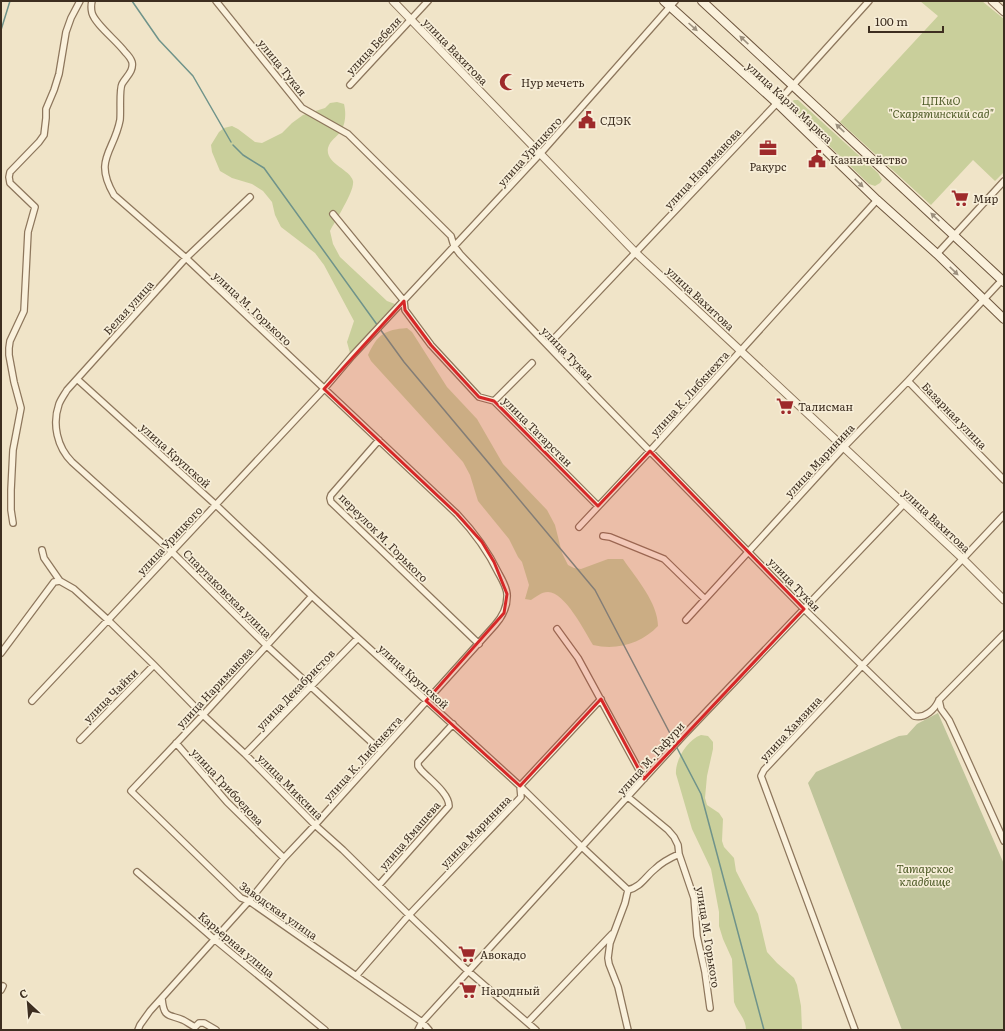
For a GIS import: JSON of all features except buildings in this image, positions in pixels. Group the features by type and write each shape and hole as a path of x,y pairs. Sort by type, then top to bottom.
{"main road":[{"name":"улица Карла Маркса","path":"702,1 1003,281"},
{"name":"улица Карла Маркса","path":"670,3 1004,319"}],"street":[{"path":"13,524 11,510 13,456 21,408 14,382 9,348 10,341 24,311 28,232 35,207 10,183 9,177 10,172 44,135 46,109 59,74 66,32 71,18 80,1"},
{"name":"улица М. Горького","path":"92,1 92,15 95,20 119,44 132,62 132,67 121,87 120,120 106,156 105,164 107,182 114,195 186,258 457,514 482,542 503,581 507,594 506,605"},
{"name":"улица Тукая","path":"216,1 302,108 348,134 451,236 454,246 548,345 804,609 861,665 914,716 923,716 936,706 939,700"},
{"name":"улица Вахитова","path":"393,1 636,253 962,558 1004,600"},
{"name":"улица Бебеля","path":"350,85 428,1"},
{"name":"улица Нариманова","path":"548,345 793,85 869,1"},
{"path":"992,1 1004,12"},
{"name":"улица Урицкого","path":"32,701 324,389 352,356 540,154 670,3"},
{"path":"937,254 1004,181"},
{"name":"Белая улица","path":"62,449 57,438 56,426 59,404 67,390 186,258 250,197"},
{"name":"улица К. Либкнехта","path":"579,527 650,451 877,200"},
{"name":"улица Татарстан","path":"333,214 404,301 405,310 432,345 479,397 494,401 598,506"},
{"name":"улица Маринина","path":"686,620 844,447 1003,281"},
{"path":"494,401 532,363"},
{"name":"улица Крупской","path":"77,379 216,505 312,596 520,786 628,890"},
{"name":"Базарная улица","path":"908,381 954,426 1004,480"},
{"name":"переулок М. Горького","path":"379,440 331,495 331,502 479,644"},
{"name":"Спартаковская улица","path":"62,449 72,462 172,552 311,688 381,751"},
{"name":"улица М. Гафури","path":"418,1030 422,1022 682,737 904,505"},
{"name":"улица Хамзина","path":"855,1030 761,776 764,770 861,665 1004,515"},
{"path":"603,536 610,537 664,559 705,599"},
{"name":"улица Миксина","path":"42,550 44,558 60,581 74,589 108,620 203,715 245,754 409,915 468,971 536,1030"},
{"path":"1,653 54,582 60,581"},
{"name":"улица Нариманова","path":"130,791 203,715 312,596"},
{"name":"улица К. Либкнехта","path":"138,1030 150,1011 249,901 284,858 501,619 506,605"},
{"path":"557,629 578,658 644,779"},
{"path":"1004,634 939,700 1004,842"},
{"name":"улица Декабристов","path":"245,754 311,688 358,638"},
{"name":"улица Чайки","path":"80,740 154,665"},
{"name":"улица Маринина","path":"356,976 409,915 521,797 520,786 601,699"},
{"name":"улица Ямашева","path":"379,885 449,806 449,801 446,796 427,777 418,766 418,762 453,724"},
{"name":"улица Грибоедова","path":"176,743 227,802 284,858"},
{"name":"Заводская улица","path":"130,791 241,898 249,901 422,1022 429,1030"},
{"name":"улица М. Горького","path":"628,797 668,830 678,845 679,854 694,898 697,936 705,972 710,1008"},
{"path":"628,1030 618,986 609,964 610,943 613,932 625,903 628,890 634,889 640,885 659,865 679,854"},
{"name":"Карьерная улица","path":"137,872 214,939 322,1029"},
{"path":"528,1022 613,932"},
{"path":"162,999 164,1009 172,1018 182,1020 194,1028 199,1024 204,1023 216,1030"}],"highlighted area":[{"path":"404,301 405,310 431,345 479,397 494,401 598,506 650,451 804,609 644,779 601,699 520,786 426,701 504,613 507,594 494,562 482,542 457,514 324,389"}],"green space":[{"name":"ЦПКиО \"Скарятинский сад\"","path":"920,1 982,1 1004,19 1004,172 995,181 973,160 931,205 840,122 938,16"},
{"path":"794,100 798,100 878,173 882,180 880,183 875,186 869,184 793,111 790,105"},
{"path":"337,102 344,104 345,121 341,131 329,145 328,154 334,162 351,177 353,186 348,199 330,231 333,244 340,257 387,301 395,304 350,353 347,342 354,321 324,265 315,253 281,227 275,215 272,202 263,191 252,184 232,178 220,171 212,152 211,145 219,132 224,128 232,126 255,142 262,143 282,133 303,115 325,108 330,103"},
{"path":"407,328 412,332 447,387 477,419 503,464 547,510 555,525 562,553 568,565 581,569 608,559 623,559 640,582 654,608 658,626 652,632 637,641 620,646 602,647 593,645 568,605 561,598 554,594 545,592 531,600 525,599 529,585 522,562 509,539 478,501 470,475 463,462 371,361 368,355 375,342 383,334 393,330"},
{"name":"Татарское кладбище","path":"938,713 1004,864 1004,1030 902,1030 808,783 816,772 899,736 907,735 917,724"},
{"path":"701,735 708,736 713,742 713,749 707,776 705,798 707,805 719,813 723,819 722,841 724,847 734,858 736,871 758,914 767,952 794,978 797,985 801,1006 802,1030 746,1030 745,1022 735,1006 732,959 719,926 719,912 711,869 692,829 676,774 676,769 683,751 691,741"}],"waterway":[{"path":"1,30 10,1"},
{"path":"132,1 159,40 193,76 231,142"},
{"path":"233,145 243,155 264,168 378,326"},
{"path":"380,329 404,362 595,590 675,743"},
{"path":"676,746 701,794 764,1030"}],"place":[{"name":"Нур мечеть","path":"508,82"},
{"name":"СДЭК","path":"587,120"},
{"name":"Ракурс","path":"768,148"},
{"name":"Казначейство","path":"817,159"},
{"name":"Мир","path":"960,198"},
{"name":"Талисман","path":"785,406"},
{"name":"Авокадо","path":"467,954"},
{"name":"Народный","path":"468,990"}]}
